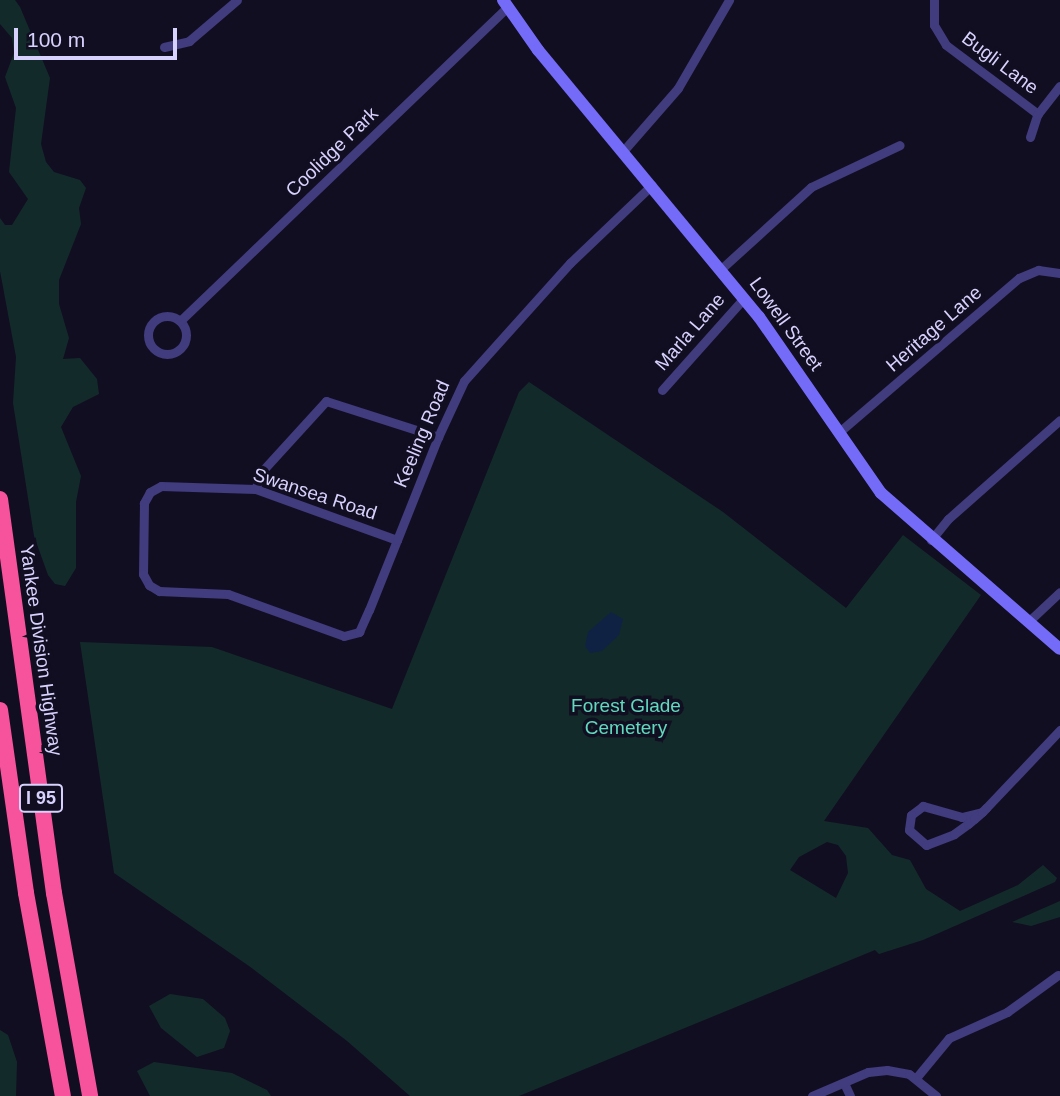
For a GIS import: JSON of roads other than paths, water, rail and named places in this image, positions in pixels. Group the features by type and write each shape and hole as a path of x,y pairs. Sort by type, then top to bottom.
{"highway":[{"name":"Yankee Division Highway","path":"0,499 54,893 90,1096"},
{"name":"I 95","path":"0,710 26,893 63,1096"}],"main road":[{"name":"Lowell Street","path":"505,4 547,62 624,150 744,298 881,494 1060,649"}],"street":[{"path":"164,47 189,41 237,0"},
{"path":"624,150 678,88 729,0"},
{"name":"Bugli Lane","path":"934,0 933,19 942,41 1038,114"},
{"name":"Coolidge Park","path":"180,321 505,4"},
{"path":"1030,137 1038,114 1060,86"},
{"path":"721,269 811,187 900,145"},
{"name":"Keeling Road","path":"354,635 363,625 438,437 467,376 570,263 652,185"},
{"name":"Heritage Lane","path":"838,433 1019,278 1038,270 1060,273"},
{"name":"Marla Lane","path":"662,390 744,298"},
{"path":"166,316 180,321 186,335 180,349 167,355 153,349 147,335 153,321 166,316"},
{"path":"255,489 264,469 326,401 438,437"},
{"path":"931,540 948,519 1060,420"},
{"name":"Swansea Road","path":"354,635 341,635 236,596 159,591 149,585 143,574 144,519 150,492 164,486 255,489 397,540"},
{"path":"1029,621 1060,592"},
{"path":"982,812 962,817 923,806 913,812 908,827 918,843 933,845 982,812 1060,730"},
{"path":"916,1078 949,1038 1007,1012 1058,975"},
{"path":"812,1096 878,1070 894,1070 916,1078 936,1096"},
{"path":"844,1083 850,1096"}],"water":[{"path":"611,612 623,619 619,635 602,651 590,653 585,646 588,632"}],"park label":[{"name":"Forest Glade Cemetery","path":"626,717"}]}
